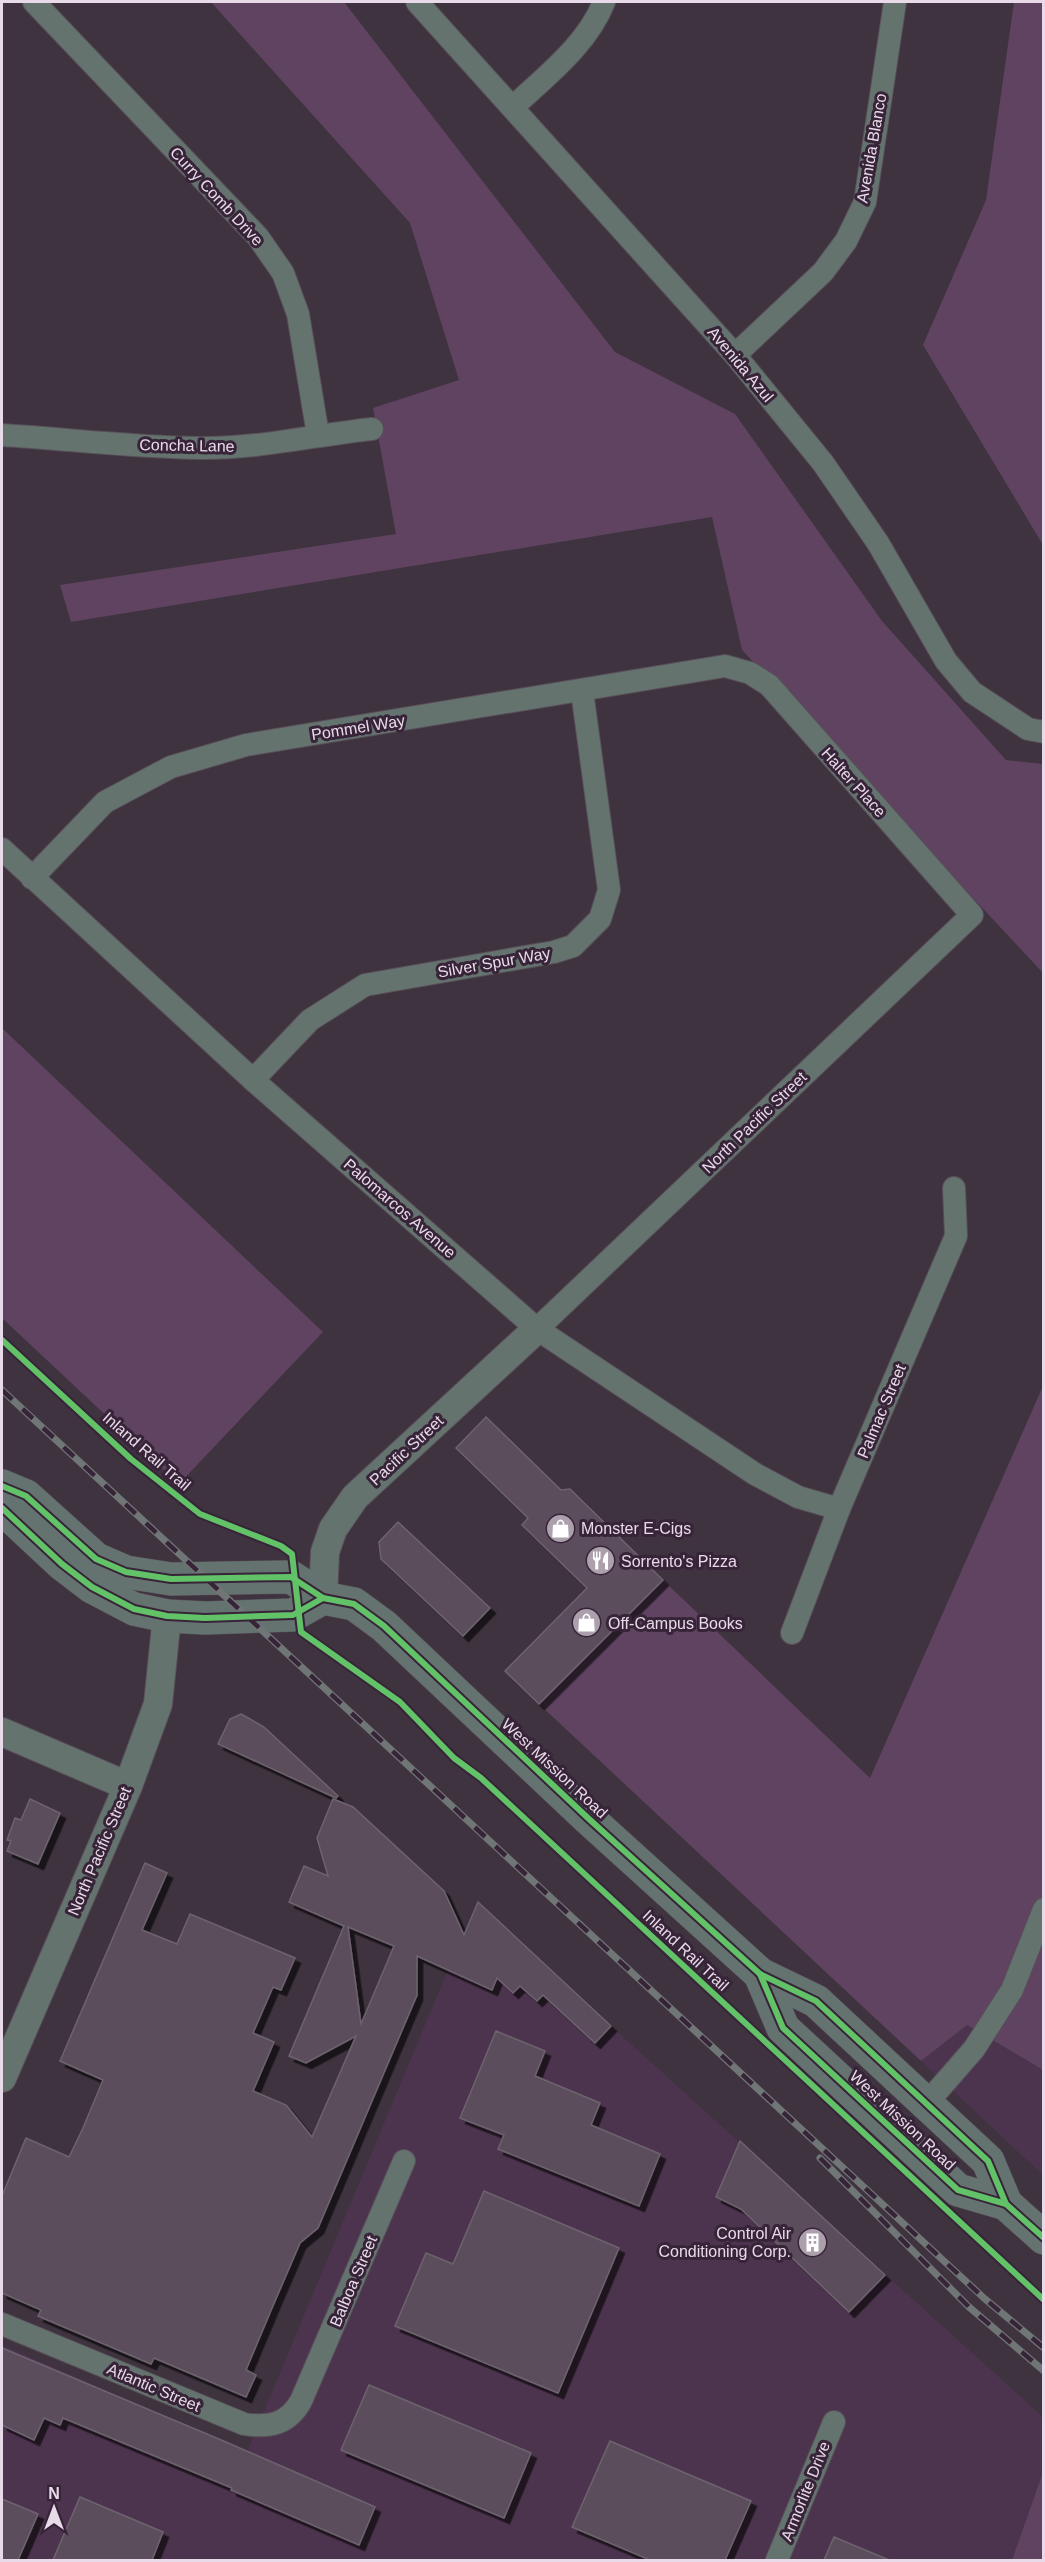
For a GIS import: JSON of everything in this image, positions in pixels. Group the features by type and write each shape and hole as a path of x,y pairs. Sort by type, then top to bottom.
{"main road":[{"name":"West Mission Road","path":"2,1486 26,1496 96,1559 126,1572 171,1579 291,1577 323,1598 354,1604 384,1626 589,1819 760,1974 816,2001 988,2161 1006,2204 1044,2238"},
{"path":"2,1508 62,1564 92,1587 134,1609 167,1616 205,1618 293,1615 323,1598"},
{"name":"West Mission Road","path":"760,1974 783,2028 958,2190 1006,2204"},
{"path":"801,2044 838,2053 910,2117 917,2116 926,2104"}],"street":[{"name":"Curry Comb Drive","path":"34,2 258,237 283,273 298,314 318,435"},
{"name":"Avenida Azul","path":"417,2 735,355 823,463 878,543 946,661 972,692 1028,729 1044,732"},
{"path":"513,107 575,48 600,12 604,2"},
{"name":"Avenida Blanco","path":"735,355 823,272 846,241 865,202 895,2"},
{"name":"Concha Lane","path":"2,435 199,448 263,446 318,435 372,429"},
{"name":"Pommel Way","path":"32,878 105,802 171,767 246,745 725,666"},
{"name":"Halter Place","path":"725,666 750,673 769,686 972,915"},
{"name":"Silver Spur Way","path":"253,1080 310,1020 365,985 554,952 573,946 600,919 609,890 582,691"},
{"name":"Palomarcos Avenue","path":"2,849 253,1080 537,1329 755,1474 798,1497 838,1509"},
{"name":"North Pacific Street","path":"537,1329 972,915"},
{"name":"Palmac Street","path":"792,1633 838,1509 956,1236 954,1188"},
{"name":"Pacific Street","path":"323,1598 325,1552 333,1529 355,1497 537,1329"},
{"name":"North Pacific Street","path":"2,2078 128,1786 158,1704 167,1616"},
{"path":"2,1732 128,1786"},
{"path":"926,2104 974,2049 1012,1990 1044,1909"},
{"name":"Balboa Street","path":"301,2401 404,2161"},
{"name":"Atlantic Street","path":"2,2324 244,2424 263,2427 292,2416 301,2401"},
{"name":"Armorlite Drive","path":"777,2560 834,2422"}],"shaded area":[{"path":"211,2 344,2 615,352 735,414 882,621 1006,760 1043,764 1043,973 742,650 712,517 71,622 60,585 396,534 373,408 459,380 410,223"},
{"path":"1014,2 1043,2 1043,545 923,345 986,200"},
{"path":"2,1028 323,1332 179,1484 2,1318"},
{"path":"1043,1386 1043,2070 967,2025 921,2061 539,1704 663,1580 870,1778"},
{"path":"478,1902 611,2026 1043,2417 1043,2472 1012,2560 2,2560 2,2345 247,2452"},
{"path":"966,2025 1043,2070 1043,2175 921,2061"},
{"path":"1043,2472 1043,2560 1012,2560"}],"building":[{"path":"486,1417 561,1490 570,1489 663,1580 539,1704 505,1671 587,1588 522,1525 528,1518 456,1448"},
{"path":"398,1522 490,1608 463,1636 381,1559 379,1542"},
{"path":"241,1714 264,1727 338,1796 336,1798 218,1744 230,1719"},
{"path":"30,1799 60,1813 38,1864 7,1851 11,1841 7,1840 15,1818 21,1820"},
{"path":"333,1799 353,1807 444,1891 464,1935 478,1902 611,2026 595,2043 543,1995 537,2001 520,1986 513,1993 497,1978 492,1990 417,1956 417,1995 318,2228 300,2243 272,2308 246,2370 256,2375 246,2397 154,2358 151,2364 38,2316 41,2310 2,2293 2,2196 26,2138 69,2157 83,2128 103,2080 60,2061 145,1863 167,1873 142,1930 177,1944 190,1914 295,1958 281,1990 273,1987 253,2033 274,2042 253,2091 286,2105 312,2137 356,2036 306,2063 289,2056 344,1926 289,1902 304,1866 328,1876 317,1838","holes":["348,1927 394,1946 361,2024"]},
{"path":"496,2031 545,2051 535,2076 600,2103 591,2125 660,2154 639,2206 498,2149 504,2135 460,2118"},
{"name":"Control Air Conditioning Corp.","path":"740,2141 885,2275 849,2312 741,2209 716,2197"},
{"path":"484,2191 619,2248 558,2393 395,2326 426,2253 453,2264"},
{"path":"2,2348 375,2507 359,2545 231,2490 232,2488 63,2418 60,2425 44,2418 34,2440 2,2425"},
{"path":"369,2385 531,2453 504,2518 341,2450"},
{"path":"610,2441 751,2501 725,2560 650,2560 572,2527"},
{"path":"80,2497 163,2532 152,2560 53,2560"},
{"path":"2,2499 38,2514 18,2560 2,2560"},
{"path":"834,2537 889,2560 824,2560"}],"railway":[{"path":"2,1390 985,2299 1044,2348"},
{"path":"820,2158 969,2307 1044,2371"}],"cycle path":[{"name":"Inland Rail Trail","path":"2,1340 131,1459 200,1514 281,1546 292,1554 301,1632 400,1702 454,1758 481,1778 1044,2300"},
{"path":"2,1486 26,1496 96,1559 126,1572 171,1579 291,1577 323,1598 354,1604 384,1626 589,1819 760,1974 816,2001 988,2161 1006,2204"},
{"path":"2,1508 62,1564 92,1587 134,1609 167,1616 205,1618 293,1615 323,1598"},
{"path":"760,1974 783,2028 958,2190 1006,2204 1044,2238"}],"place":[{"name":"Monster E-Cigs","path":"560,1528"},
{"name":"Sorrento's Pizza","path":"600,1561"},
{"name":"Off-Campus Books","path":"587,1623"},
{"name":"Control Air Conditioning Corp.","path":"812,2242"}]}
